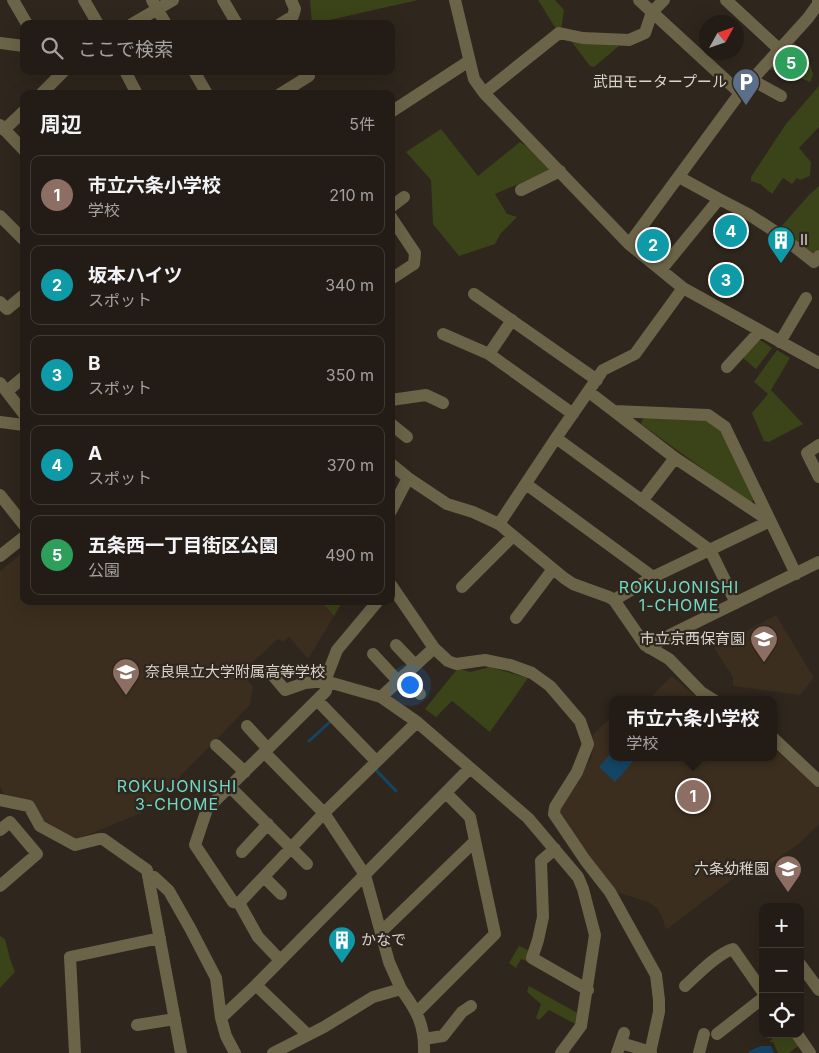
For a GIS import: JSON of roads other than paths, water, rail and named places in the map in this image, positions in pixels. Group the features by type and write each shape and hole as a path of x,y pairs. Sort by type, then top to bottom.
{"street":[{"path":"13,0 26,20"},
{"path":"84,0 96,20"},
{"path":"137,20 155,5 174,0"},
{"path":"223,0 234,20"},
{"path":"286,20 293,16 295,9 291,0"},
{"path":"455,0 469,62 474,78 484,93 629,244 684,288 819,363"},
{"path":"639,0 740,93"},
{"path":"484,93 559,34 583,38 629,40 645,33 652,12 664,0"},
{"path":"726,0 780,50"},
{"path":"629,244 740,93 808,18 817,2"},
{"path":"155,5 164,20"},
{"path":"0,43 20,46"},
{"path":"395,109 469,62"},
{"path":"45,90 60,75"},
{"path":"127,75 134,90"},
{"path":"198,75 205,90"},
{"path":"286,90 309,76"},
{"path":"752,80 780,96"},
{"path":"20,113 2,128 20,146"},
{"path":"521,190 560,171"},
{"path":"679,178 748,214 776,232 814,262 819,256"},
{"path":"395,204 404,197"},
{"path":"661,270 719,199"},
{"path":"0,216 20,236"},
{"path":"395,223 415,253 414,264 395,277"},
{"path":"499,524 603,370 635,354 684,288"},
{"path":"474,294 597,380"},
{"path":"0,302 8,309 20,298"},
{"path":"780,342 806,298"},
{"path":"489,354 512,320"},
{"path":"727,367 760,331"},
{"path":"443,334 489,354 574,414"},
{"path":"20,379 3,387 20,409"},
{"path":"589,392 675,458 770,521"},
{"path":"395,399 426,395 443,403"},
{"path":"614,411 708,415 725,427 796,574"},
{"path":"0,422 20,424"},
{"path":"395,427 406,437"},
{"path":"556,438 710,550 736,603"},
{"path":"819,445 807,453 819,477"},
{"path":"642,501 675,458"},
{"path":"395,467 447,504 473,512 499,524 573,584 614,600 645,646 669,659 701,692 708,696"},
{"path":"395,502 408,478"},
{"path":"526,484 653,577"},
{"path":"0,495 20,520"},
{"path":"614,600 653,577 770,521"},
{"path":"462,587 512,536"},
{"path":"0,556 20,540"},
{"path":"649,648 670,635 819,562"},
{"path":"516,618 553,569"},
{"path":"395,590 434,648 448,661 456,664 486,660 510,665 532,673 550,686 580,721 588,744 577,772 555,807 554,814 585,860 610,892 656,975 659,1012 650,1053 621,1043"},
{"path":"239,903 232,902 195,845 207,809 326,691 325,681 337,650 375,605"},
{"path":"396,644 415,665"},
{"path":"381,697 434,648"},
{"path":"374,654 420,694"},
{"path":"269,671 286,690 305,683 325,681 381,697 417,722 528,818 578,877 583,888 595,935 581,1026 561,1053"},
{"path":"318,700 376,761"},
{"path":"239,903 324,813 417,722"},
{"path":"247,726 266,751 324,813 365,875 389,962 402,989 417,1012 424,1039 424,1053"},
{"path":"777,742 819,781"},
{"path":"216,744 245,772"},
{"path":"222,1018 470,768"},
{"path":"230,787 306,864"},
{"path":"417,1012 495,934 470,817 446,792"},
{"path":"0,800 29,806 40,826 75,845 99,839 103,840 147,870 181,1053"},
{"path":"0,830 10,822 37,854 0,886"},
{"path":"242,852 268,824"},
{"path":"381,932 475,842"},
{"path":"555,849 542,861 543,917 532,958 588,990"},
{"path":"148,876 154,877 168,891 216,978 226,1036 235,1053"},
{"path":"264,877 281,894"},
{"path":"583,888 603,884"},
{"path":"239,903 258,937 280,960"},
{"path":"75,1053 70,957 160,938"},
{"path":"685,986 728,951 733,950 759,986"},
{"path":"804,969 819,990"},
{"path":"256,985 308,1035"},
{"path":"272,1053 308,1035 373,997 402,989"},
{"path":"699,1053 711,1034 759,1001"},
{"path":"424,1039 443,1036 462,1012 471,1006"},
{"path":"137,1025 175,1020"},
{"path":"800,1038 810,1053"}],"water":[{"path":"609,756 609,761 633,761 615,782 599,767"},
{"path":"761,1046 771,1046 774,1053 749,1053 749,1051"}],"waterway":[{"path":"309,741 332,720"},
{"path":"375,769 396,791"}],"place":[{"name":"五条西一丁目街区公園","path":"791,63"},
{"name":"武田モータープール","path":"746,106"},
{"name":"A","path":"731,231"},
{"name":"坂本ハイツ","path":"653,245"},
{"name":"II","path":"781,264"},
{"name":"B","path":"726,280"},
{"name":"市立京西保育園","path":"764,663"},
{"name":"奈良県立大学附属高等学校","path":"126,696"},
{"name":"市立六条小学校","path":"693,796"},
{"name":"六条幼稚園","path":"788,893"},
{"name":"かなで","path":"342,964"}],"district":[{"name":"ROKUJONISHI 1-CHOME","path":"679,596"},
{"name":"ROKUJONISHI 3-CHOME","path":"177,795"}]}
